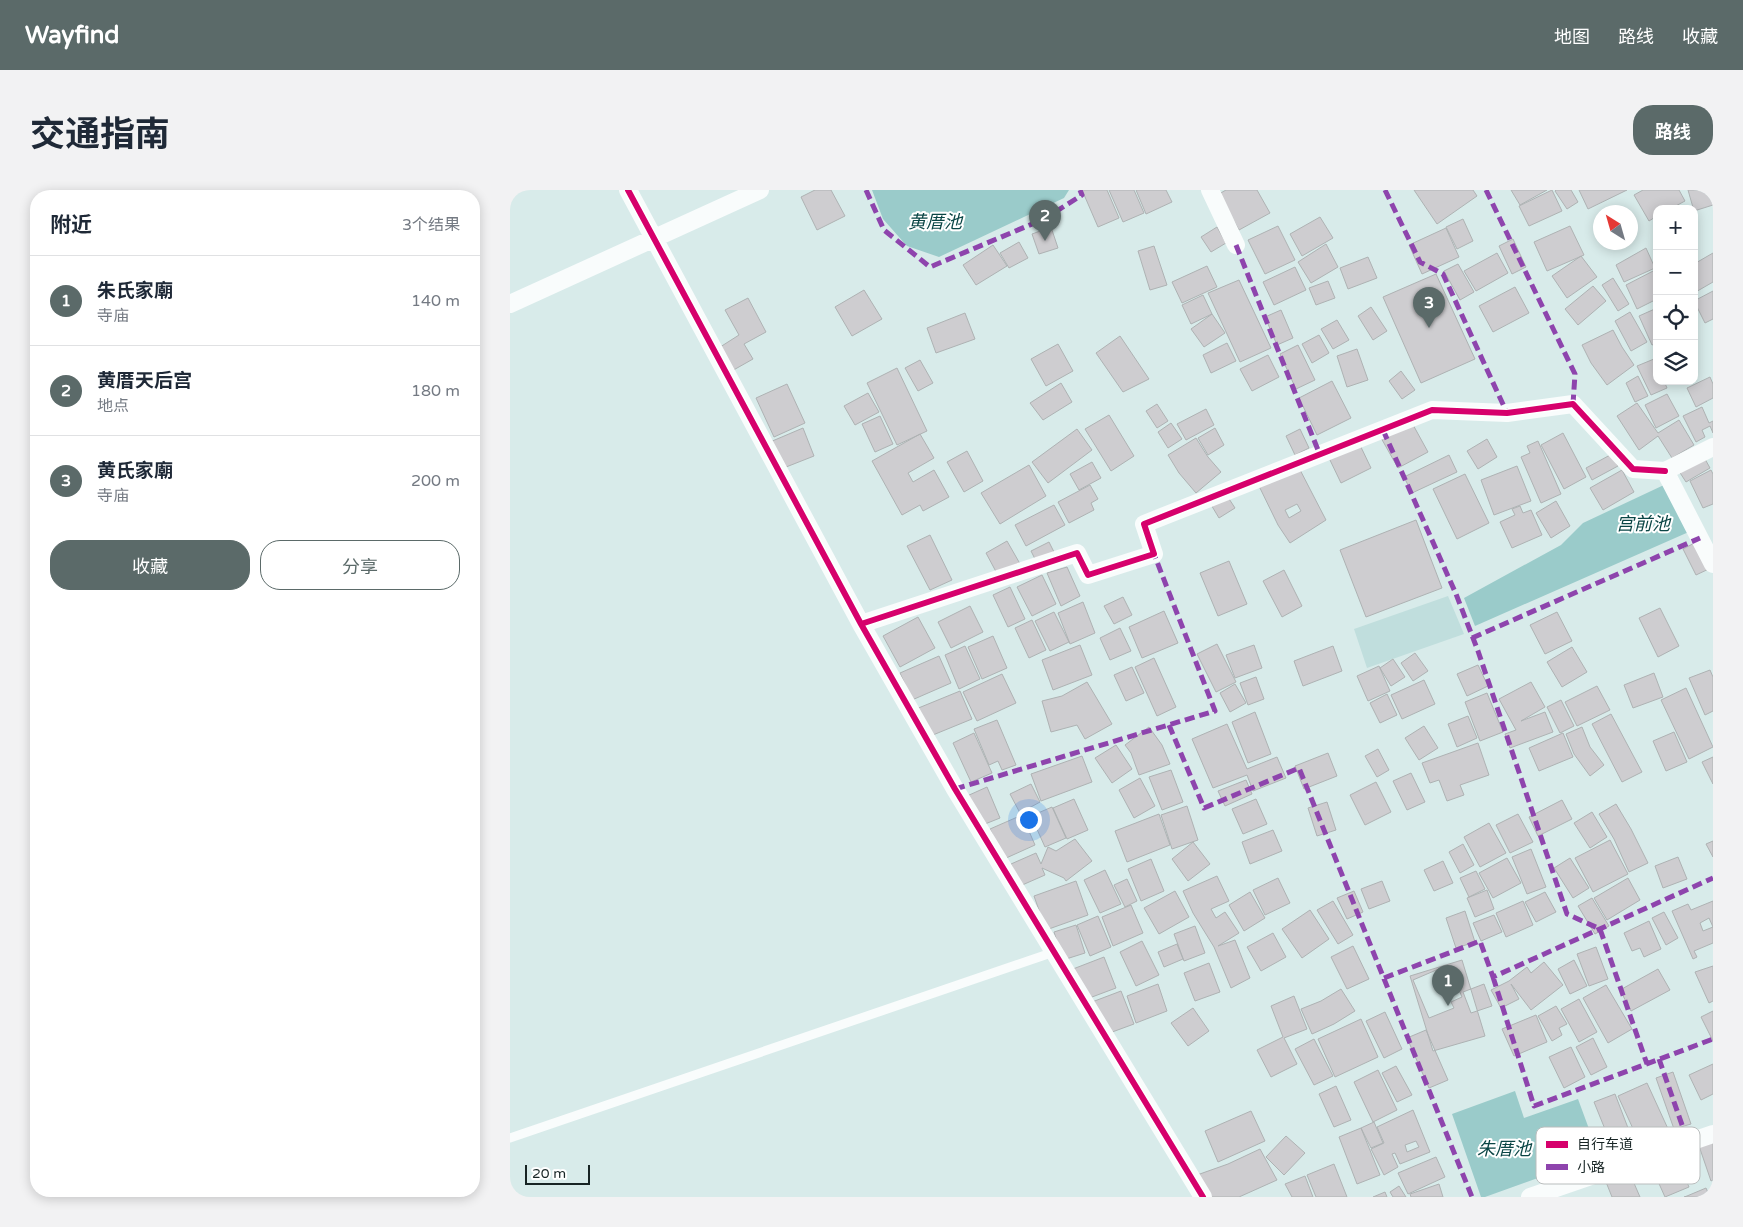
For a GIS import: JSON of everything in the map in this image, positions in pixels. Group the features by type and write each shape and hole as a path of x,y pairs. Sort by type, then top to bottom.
{"street":[{"path":"628,190 861,624 955,789 1203,1197"},
{"path":"510,304 760,190"},
{"path":"1210,190 1236,244"},
{"path":"861,624 1077,554 1088,575 1154,554 1144,524 1432,410 1506,413 1573,404 1633,469 1665,471 1713,446"},
{"path":"1665,471 1713,564"},
{"path":"1700,1138 1713,1134"},
{"path":"1530,1197 1568,1184"}],"lane":[{"path":"510,1138 1054,952"}],"shaded area":[{"path":"1448,596 1464,634 1367,668 1354,629"}],"water":[{"name":"黄厝池","path":"872,190 1069,190 1064,198 939,257 907,246 883,219"},
{"name":"宫前池","path":"1666,484 1691,531 1475,626 1464,598 1561,545 1583,523"},
{"name":"朱厝池","path":"1515,1091 1524,1118 1578,1099 1588,1127 1536,1127 1536,1179 1481,1197 1452,1114"}],"building":[{"path":"815,190 831,190 845,216 817,230 801,197"},
{"path":"1082,190 1107,190 1119,218 1098,227"},
{"path":"1109,190 1134,190 1144,213 1123,222"},
{"path":"1136,190 1166,190 1172,202 1146,214"},
{"path":"1226,190 1257,190 1270,213 1239,230 1219,194"},
{"path":"1414,190 1473,190 1477,196 1437,224"},
{"path":"1511,190 1547,190 1520,205"},
{"path":"1552,190 1562,211 1529,226 1519,206"},
{"path":"1556,190 1571,190 1578,202 1567,209"},
{"path":"1579,190 1627,190 1593,205 1588,209"},
{"path":"1643,190 1679,190 1685,201 1678,205 1653,205 1653,218 1649,221 1634,195"},
{"path":"1688,190 1713,190 1713,205 1698,210 1698,205 1692,205"},
{"path":"1320,217 1333,238 1302,256 1290,234"},
{"path":"1463,219 1473,241 1457,249 1446,227"},
{"path":"1278,226 1295,260 1265,274 1248,240"},
{"path":"1570,226 1584,255 1547,271 1534,242"},
{"path":"1051,227 1058,248 1039,254 1032,234"},
{"path":"1217,227 1226,243 1211,252 1201,237"},
{"path":"1446,228 1459,257 1422,274 1409,245"},
{"path":"1513,239 1526,267 1512,274 1499,246"},
{"path":"1019,242 1028,258 1009,268 1000,253"},
{"path":"1326,244 1338,267 1311,283 1298,262"},
{"path":"993,245 1007,266 976,285 963,265"},
{"path":"1154,246 1167,285 1150,290 1138,251"},
{"path":"1646,248 1653,264 1653,269 1624,282 1616,265"},
{"path":"1497,253 1508,273 1476,291 1464,271"},
{"path":"1713,253 1713,282 1698,291 1698,262"},
{"path":"1581,256 1597,277 1567,298 1552,276"},
{"path":"1368,257 1377,278 1348,289 1340,268"},
{"path":"1458,264 1474,292 1460,300 1444,271"},
{"path":"1207,266 1217,287 1182,303 1172,282"},
{"path":"1295,267 1306,290 1274,305 1263,282"},
{"path":"1653,271 1653,301 1637,309 1626,285"},
{"path":"1436,274 1475,359 1421,383 1383,297"},
{"path":"1613,278 1629,304 1618,311 1602,285"},
{"path":"1239,280 1271,348 1240,362 1208,293"},
{"path":"1328,281 1335,298 1316,305 1309,288"},
{"path":"1593,286 1606,301 1578,325 1565,309"},
{"path":"1515,287 1529,313 1493,332 1479,306"},
{"path":"864,290 882,319 852,336 835,307"},
{"path":"1713,291 1713,319 1705,323 1698,309 1698,299"},
{"path":"1203,295 1212,314 1191,324 1182,305"},
{"path":"748,298 766,332 744,344 753,359 730,372 717,349 739,335 725,310"},
{"path":"1371,307 1387,331 1373,340 1358,316"},
{"path":"1281,310 1293,338 1277,345 1265,317"},
{"path":"1653,310 1653,345 1652,345 1639,316"},
{"path":"1630,312 1647,342 1631,351 1615,321"},
{"path":"965,313 975,339 936,353 927,328"},
{"path":"1212,314 1225,333 1204,347 1191,329"},
{"path":"1337,320 1349,340 1333,349 1321,329"},
{"path":"1613,330 1634,365 1607,385 1591,363 1582,345"},
{"path":"1319,335 1329,353 1312,363 1302,344"},
{"path":"1120,336 1149,379 1123,392 1096,353"},
{"path":"1227,343 1236,361 1211,373 1203,355"},
{"path":"1058,344 1073,371 1046,386 1031,359"},
{"path":"1298,345 1315,380 1296,389 1280,354"},
{"path":"1357,349 1368,380 1347,387 1337,356"},
{"path":"1268,355 1279,377 1252,391 1240,369"},
{"path":"1653,359 1653,385 1666,385 1667,388 1651,395 1637,366"},
{"path":"920,360 933,383 918,391 905,368"},
{"path":"897,368 927,431 897,445 867,383"},
{"path":"1401,371 1415,390 1402,399 1389,381"},
{"path":"1638,376 1648,396 1635,402 1626,383"},
{"path":"1710,377 1713,384 1713,398 1696,407 1687,388 1698,385 1698,383"},
{"path":"1332,381 1351,418 1317,435 1299,398"},
{"path":"1061,383 1072,402 1043,420 1030,403"},
{"path":"787,384 805,423 774,437 756,398"},
{"path":"868,393 879,412 855,425 844,406"},
{"path":"1667,394 1679,416 1656,428 1645,405"},
{"path":"1637,403 1658,433 1679,420 1694,445 1672,458 1658,436 1639,450 1617,416"},
{"path":"1157,404 1168,421 1157,428 1146,411"},
{"path":"1702,407 1709,423 1713,421 1713,433 1710,426 1702,430 1705,437 1696,442 1683,416"},
{"path":"1206,409 1214,425 1186,440 1177,424"},
{"path":"1406,412 1428,452 1398,468 1376,429"},
{"path":"1109,415 1134,456 1111,471 1085,429"},
{"path":"880,416 893,444 875,452 862,424"},
{"path":"1171,423 1182,439 1168,448 1158,432"},
{"path":"803,428 814,456 781,469 770,442"},
{"path":"1215,428 1224,445 1208,455 1198,438"},
{"path":"1077,429 1092,450 1048,483 1032,462"},
{"path":"1300,429 1309,448 1295,455 1286,436"},
{"path":"1563,433 1586,477 1564,489 1541,445"},
{"path":"920,434 934,458 908,473 913,482 934,470 949,497 923,511 920,505 902,515 872,461"},
{"path":"1196,438 1208,457 1221,472 1196,493 1179,473 1168,455"},
{"path":"1487,439 1497,457 1478,469 1467,451"},
{"path":"1538,441 1561,494 1541,503 1521,457 1530,453 1527,446"},
{"path":"1359,443 1371,468 1341,483 1329,458"},
{"path":"1700,450 1710,468 1686,482 1675,465"},
{"path":"967,451 983,481 964,492 947,462"},
{"path":"1612,454 1618,466 1592,480 1586,468"},
{"path":"1449,455 1457,472 1412,493 1404,477"},
{"path":"1092,462 1101,478 1079,490 1070,474"},
{"path":"1297,464 1326,520 1290,543 1278,525 1258,484","holes":["1297,504 1301,511 1289,518 1285,510"]},
{"path":"1029,465 1046,496 1000,524 981,493"},
{"path":"1517,466 1531,501 1494,515 1481,480"},
{"path":"1622,470 1634,492 1603,510 1590,488"},
{"path":"1711,470 1713,474 1713,504 1703,508 1690,481"},
{"path":"1465,474 1489,523 1457,539 1433,489"},
{"path":"1090,485 1098,499 1091,503 1094,510 1069,523 1058,502"},
{"path":"1222,488 1235,508 1219,518 1207,498"},
{"path":"1556,501 1570,526 1551,538 1536,513"},
{"path":"1054,505 1065,525 1026,546 1015,525"},
{"path":"1520,506 1523,513 1531,510 1542,535 1512,548 1500,522 1515,515 1512,509"},
{"path":"1416,520 1442,588 1366,617 1340,550"},
{"path":"930,535 952,580 930,590 907,546"},
{"path":"1702,539 1713,567 1696,575 1683,549"},
{"path":"1007,541 1023,569 1001,581 986,553"},
{"path":"1049,542 1057,558 1039,567 1031,551"},
{"path":"1229,561 1247,604 1218,616 1200,573"},
{"path":"1067,567 1080,596 1061,606 1047,573"},
{"path":"1284,570 1302,606 1282,617 1263,581"},
{"path":"1042,575 1056,604 1032,616 1017,587"},
{"path":"1010,587 1025,619 1008,627 993,595"},
{"path":"1123,597 1132,615 1114,624 1104,606"},
{"path":"1083,602 1095,633 1070,644 1058,613"},
{"path":"970,606 983,632 951,648 938,622"},
{"path":"1660,608 1679,646 1658,657 1639,618"},
{"path":"1164,611 1178,643 1142,658 1129,627"},
{"path":"1054,612 1069,642 1050,651 1035,621"},
{"path":"1557,612 1572,641 1545,654 1530,625"},
{"path":"918,617 935,648 900,667 883,636"},
{"path":"1032,620 1046,650 1029,658 1015,628"},
{"path":"1120,628 1131,651 1110,660 1100,638"},
{"path":"993,636 1007,668 982,679 968,647"},
{"path":"1217,644 1236,682 1216,692 1197,654"},
{"path":"1080,645 1092,675 1053,690 1042,660"},
{"path":"1254,645 1262,668 1235,678 1226,655"},
{"path":"965,646 980,679 959,689 945,655"},
{"path":"1333,646 1342,671 1303,686 1294,661"},
{"path":"1572,647 1587,672 1562,687 1547,662"},
{"path":"1415,653 1428,671 1413,681 1401,663"},
{"path":"939,656 951,683 912,700 900,673"},
{"path":"1154,658 1176,707 1157,716 1135,667"},
{"path":"1393,659 1405,677 1391,686 1380,668"},
{"path":"1478,665 1488,686 1467,696 1457,674"},
{"path":"1379,666 1390,691 1368,701 1357,676"},
{"path":"1132,667 1144,693 1126,701 1114,675"},
{"path":"1710,670 1713,677 1713,711 1705,715 1689,678"},
{"path":"1654,673 1663,697 1633,708 1624,685"},
{"path":"1002,674 1016,703 977,721 963,692"},
{"path":"1256,677 1264,699 1248,705 1240,683"},
{"path":"1424,680 1435,704 1402,719 1391,695"},
{"path":"1087,682 1112,724 1085,739 1077,725 1051,732 1042,701 1062,696"},
{"path":"1531,682 1545,707 1521,721 1545,712 1553,732 1510,748 1505,734 1516,730 1499,699"},
{"path":"1235,684 1246,703 1230,712 1220,693"},
{"path":"1597,686 1610,710 1577,726 1565,702"},
{"path":"1686,688 1713,747 1689,759 1661,700"},
{"path":"960,691 972,719 928,737 916,709"},
{"path":"1487,693 1503,732 1480,741 1465,702"},
{"path":"1387,694 1397,715 1380,723 1370,703"},
{"path":"1561,700 1574,726 1560,733 1547,707"},
{"path":"1255,712 1271,754 1248,763 1232,722"},
{"path":"1611,714 1642,772 1622,782 1592,724"},
{"path":"1468,716 1477,738 1457,747 1448,724"},
{"path":"997,720 1016,765 1002,770 998,761 989,765 974,729"},
{"path":"1227,724 1247,769 1277,757 1286,778 1253,791 1247,775 1213,788 1192,739"},
{"path":"1424,726 1438,748 1419,760 1405,738"},
{"path":"1149,727 1162,745 1170,764 1139,775 1131,753 1125,745"},
{"path":"1582,727 1590,747 1604,765 1590,776 1574,754 1566,734"},
{"path":"1674,732 1687,762 1666,771 1653,741"},
{"path":"974,733 992,773 971,782 953,743"},
{"path":"1563,733 1573,757 1539,771 1529,748"},
{"path":"1478,743 1489,775 1460,785 1464,795 1447,801 1439,780 1430,783 1422,763"},
{"path":"1116,745 1132,769 1112,783 1095,758"},
{"path":"1378,749 1389,770 1377,777 1365,756"},
{"path":"1328,753 1337,776 1304,789 1295,766"},
{"path":"1082,756 1092,782 1041,801 1031,774"},
{"path":"1713,757 1713,784 1702,762"},
{"path":"1171,770 1183,802 1162,810 1149,777"},
{"path":"1411,773 1425,802 1407,810 1393,781"},
{"path":"1140,778 1155,806 1134,818 1119,790"},
{"path":"1246,780 1252,794 1225,806 1218,791"},
{"path":"1376,782 1391,812 1365,825 1350,795"},
{"path":"1031,784 1040,802 1020,813 1010,794"},
{"path":"987,787 1000,818 980,826 967,796"},
{"path":"1074,799 1088,830 1067,839 1053,808"},
{"path":"1256,799 1267,824 1243,834 1232,809"},
{"path":"1562,800 1572,819 1538,836 1529,817"},
{"path":"1327,802 1336,830 1317,836 1308,808"},
{"path":"1616,804 1648,863 1629,872 1614,839 1599,814"},
{"path":"1187,806 1198,840 1172,849 1161,815"},
{"path":"1052,807 1066,838 1045,847 1031,816"},
{"path":"1592,812 1607,837 1590,848 1574,823"},
{"path":"1159,814 1170,845 1127,862 1115,831"},
{"path":"1518,814 1533,842 1510,853 1496,825"},
{"path":"1022,815 1035,845 1004,859 990,829"},
{"path":"1489,823 1506,853 1480,867 1464,837"},
{"path":"1273,830 1282,851 1250,864 1242,842"},
{"path":"1075,839 1092,861 1066,881 1064,878 1042,868 1045,875 1020,886 1011,864 1036,853 1041,864 1048,847 1056,851"},
{"path":"1610,840 1628,874 1593,892 1575,858"},
{"path":"1713,841 1713,857 1706,844"},
{"path":"1193,842 1210,864 1188,881 1172,859"},
{"path":"1463,844 1474,865 1460,873 1449,852"},
{"path":"1531,849 1546,887 1527,894 1512,857"},
{"path":"1678,857 1687,879 1663,888 1655,866"},
{"path":"1507,858 1521,883 1493,898 1479,873"},
{"path":"1570,858 1589,888 1573,898 1554,868"},
{"path":"1151,859 1164,891 1141,901 1128,869"},
{"path":"1443,861 1453,883 1434,891 1424,870"},
{"path":"1105,870 1121,904 1100,913 1084,880"},
{"path":"1476,871 1485,889 1469,897 1460,878"},
{"path":"1217,876 1229,901 1211,909 1216,918 1225,912 1239,933 1218,946 1235,940 1250,978 1231,988 1214,947 1193,913 1183,891"},
{"path":"1278,878 1290,903 1265,915 1253,890"},
{"path":"1628,878 1640,900 1607,920 1594,898"},
{"path":"1127,879 1137,901 1125,907 1114,885"},
{"path":"1076,881 1088,915 1046,930 1034,896"},
{"path":"1382,881 1390,901 1369,909 1361,889"},
{"path":"1487,890 1494,909 1475,917 1467,898"},
{"path":"1175,891 1189,917 1159,934 1144,908"},
{"path":"1354,891 1363,912 1347,919 1337,898"},
{"path":"1250,892 1265,918 1244,931 1229,905"},
{"path":"1545,892 1556,912 1536,922 1525,902"},
{"path":"1592,898 1609,926 1595,934 1578,906"},
{"path":"1333,901 1353,935 1338,944 1317,910"},
{"path":"1523,901 1533,925 1506,937 1496,913"},
{"path":"1713,901 1713,927 1713,943 1694,951 1697,957 1693,959 1672,911 1688,904 1691,910","holes":["1709,918 1713,927 1703,931 1700,923"]},
{"path":"1131,905 1143,933 1113,946 1102,917"},
{"path":"1310,910 1329,939 1302,958 1282,929"},
{"path":"1465,911 1475,942 1456,948 1446,918"},
{"path":"1664,912 1678,938 1666,945 1652,918"},
{"path":"1494,915 1502,932 1481,941 1473,923"},
{"path":"1098,916 1111,947 1090,956 1077,925"},
{"path":"1649,921 1661,949 1644,957 1640,948 1632,951 1624,933"},
{"path":"1076,925 1085,953 1063,960 1054,932"},
{"path":"1195,926 1205,953 1184,961 1174,934"},
{"path":"1273,933 1286,957 1261,971 1247,947"},
{"path":"1142,941 1159,975 1136,986 1120,952"},
{"path":"1177,944 1183,959 1164,967 1158,952"},
{"path":"1353,946 1369,979 1347,989 1331,957"},
{"path":"1596,947 1608,979 1589,986 1577,954"},
{"path":"1104,957 1116,988 1084,1000 1073,969"},
{"path":"1462,960 1485,1036 1433,1051 1410,976"},
{"path":"1574,960 1587,986 1570,994 1558,969"},
{"path":"1544,962 1563,985 1531,1010 1511,984 1519,999 1501,1008 1491,990 1509,981 1527,967 1531,973"},
{"path":"1209,963 1220,992 1195,1001 1184,973"},
{"path":"1448,965 1462,997 1451,1002 1454,1008 1429,1018 1413,980"},
{"path":"1713,966 1713,1001 1709,1003 1695,972"},
{"path":"1658,969 1670,990 1631,1011 1620,990"},
{"path":"1158,984 1167,1011 1136,1023 1127,996"},
{"path":"1484,984 1492,1006 1471,1013 1463,992"},
{"path":"1606,985 1632,1029 1608,1043 1583,998"},
{"path":"1341,989 1355,1011 1334,1024 1312,1034 1301,1009 1321,1001"},
{"path":"1121,991 1134,1024 1104,1035 1092,1002"},
{"path":"1294,996 1307,1029 1284,1038 1297,1064 1271,1077 1257,1050 1283,1037 1271,1006"},
{"path":"1579,999 1597,1032 1579,1042 1561,1009"},
{"path":"1556,1006 1567,1024 1559,1028 1562,1035 1552,1041 1538,1016"},
{"path":"1193,1008 1209,1031 1188,1046 1171,1023"},
{"path":"1713,1011 1713,1041 1701,1017"},
{"path":"1385,1012 1402,1049 1384,1058 1366,1021"},
{"path":"1536,1015 1547,1042 1514,1056 1502,1029"},
{"path":"1361,1019 1378,1057 1335,1077 1318,1039"},
{"path":"1426,1030 1448,1080 1429,1088 1407,1038"},
{"path":"1593,1038 1607,1067 1591,1075 1576,1047"},
{"path":"1314,1039 1333,1076 1314,1085 1295,1049"},
{"path":"1571,1047 1585,1077 1564,1088 1549,1057"},
{"path":"1713,1064 1713,1094 1701,1100 1689,1075"},
{"path":"1396,1066 1412,1095 1397,1102 1382,1073"},
{"path":"1378,1070 1397,1110 1373,1122 1354,1082"},
{"path":"1673,1072 1691,1124 1673,1127 1656,1078"},
{"path":"1647,1083 1667,1127 1632,1127 1618,1096"},
{"path":"1336,1086 1351,1120 1334,1127 1319,1094"},
{"path":"1615,1094 1628,1127 1604,1127 1594,1102"},
{"path":"1413,1110 1430,1152 1400,1164 1395,1153 1392,1154 1398,1167 1384,1175 1371,1149 1384,1143 1377,1127","holes":["1416,1141 1419,1147 1407,1152 1405,1145"]},
{"path":"1251,1111 1265,1141 1218,1162 1205,1131"},
{"path":"1374,1122 1383,1143 1371,1148 1361,1128"},
{"path":"1361,1128 1380,1175 1357,1184 1339,1137"},
{"path":"1286,1136 1305,1153 1284,1175 1266,1157"},
{"path":"1713,1139 1713,1180 1711,1181 1700,1149 1700,1142"},
{"path":"1260,1149 1277,1180 1239,1197 1205,1197 1197,1175 1228,1164"},
{"path":"1436,1157 1445,1177 1408,1194 1398,1173"},
{"path":"1334,1164 1347,1197 1316,1197 1307,1175"},
{"path":"1305,1176 1313,1197 1292,1197 1285,1184"},
{"path":"1439,1184 1443,1197 1411,1197 1410,1194"},
{"path":"1607,1184 1634,1184 1640,1197 1612,1197"},
{"path":"1659,1184 1688,1184 1689,1187 1665,1197"},
{"path":"1399,1186 1406,1197 1393,1197 1390,1192"},
{"path":"1706,1188 1710,1197 1684,1197 1687,1196"},
{"path":"1385,1192 1387,1197 1373,1197"}],"marked path":[{"path":"866,190 884,230 930,267 1044,219 1082,195 1080,190"},
{"path":"1385,190 1420,262 1443,274 1507,413"},
{"path":"1486,190 1575,374 1573,404"},
{"path":"1236,245 1320,455"},
{"path":"1383,430 1456,594 1478,651 1567,914 1600,929 1647,1064"},
{"path":"1472,638 1700,538"},
{"path":"955,789 1215,711 1154,554"},
{"path":"1169,725 1204,808 1299,768 1472,1197"},
{"path":"1384,978 1480,941 1493,977 1713,878"},
{"path":"1493,977 1534,1106 1713,1039"},
{"path":"1659,1059 1683,1127"}],"cycle path":[{"path":"628,190 861,624 955,789 1203,1197"},
{"path":"861,624 1077,553 1088,575 1154,554 1144,524 1432,410 1507,413 1573,404 1633,469 1665,471"}],"place":[{"name":"黄厝天后宫","path":"1045,241"},
{"name":"黄氏家廟","path":"1429,328"},
{"name":"朱氏家廟","path":"1448,1006"}]}
